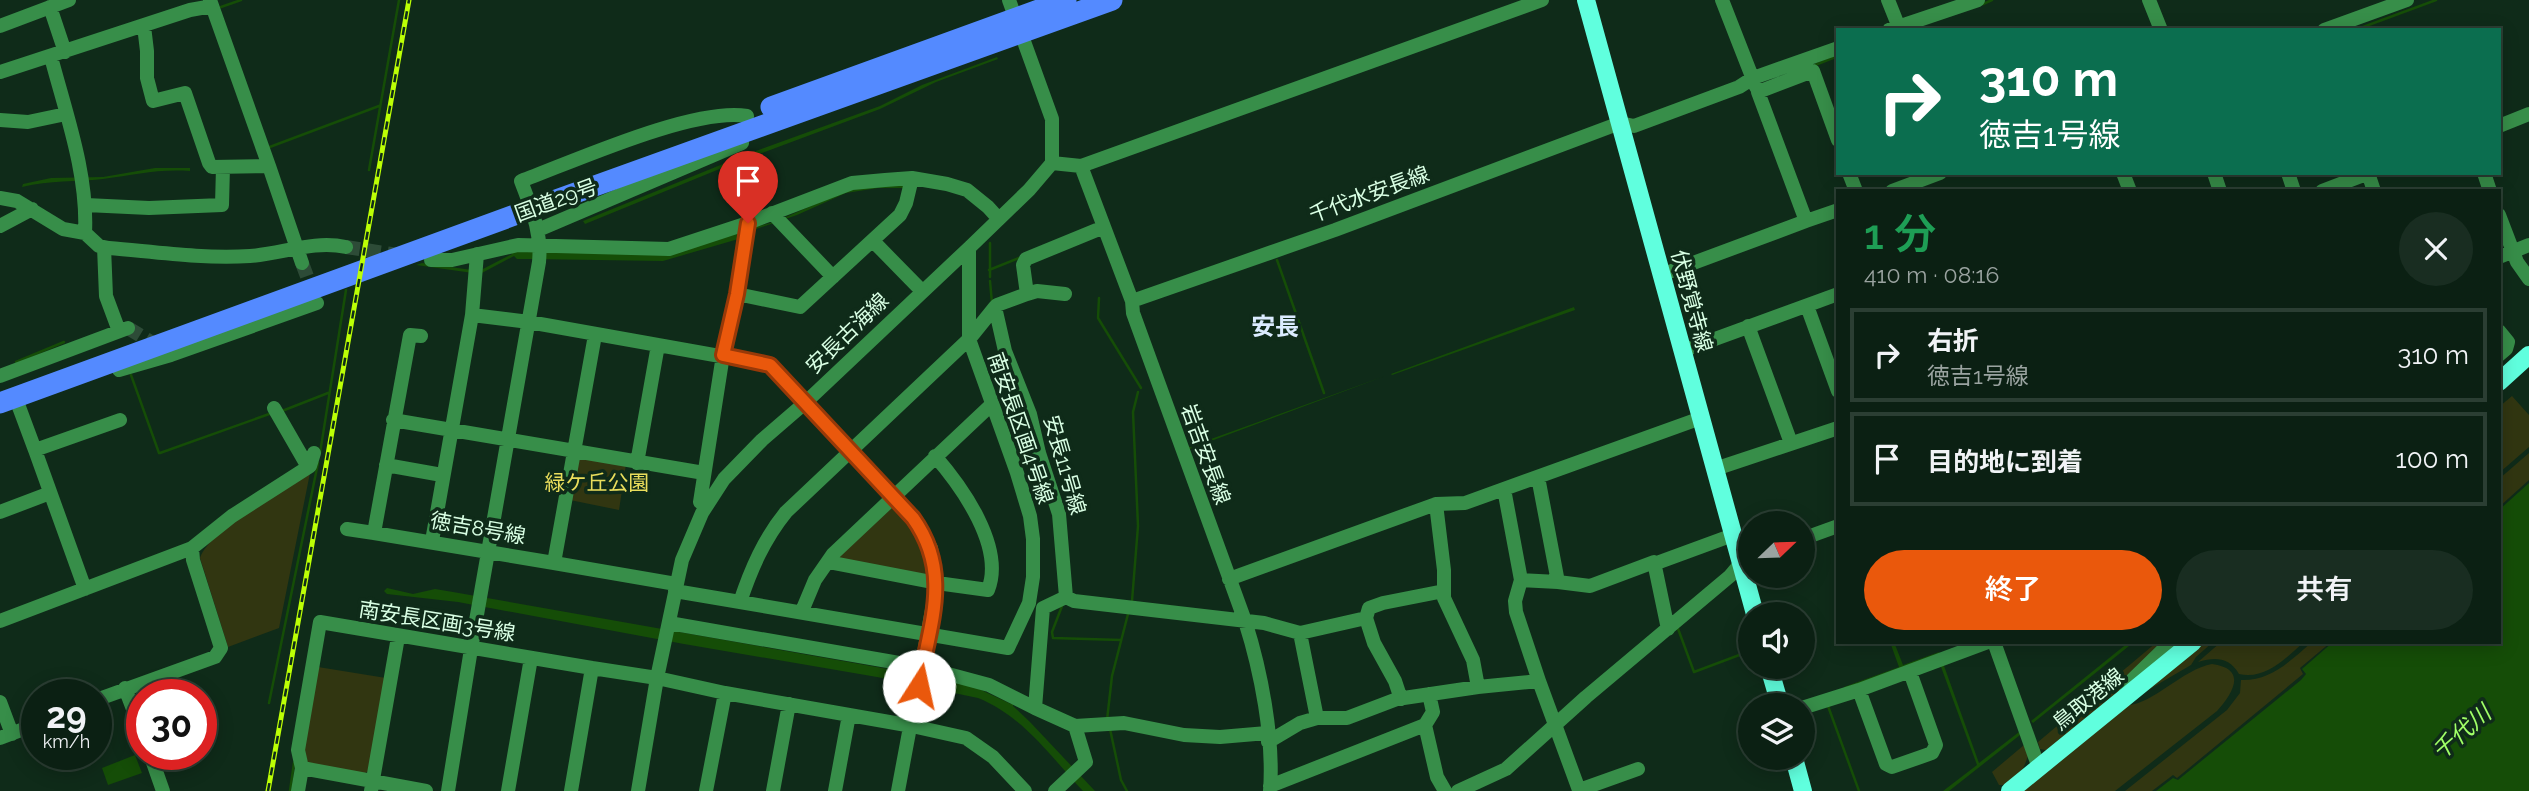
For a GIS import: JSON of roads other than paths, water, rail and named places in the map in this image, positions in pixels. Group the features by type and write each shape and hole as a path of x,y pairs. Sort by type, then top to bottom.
{"highway":[{"name":"国道29号","path":"9,405 747,116 1066,0"},
{"name":"国道29号","path":"1,375 786,118 1015,17 1112,0"}],"main road":[{"name":"伏野覚寺線","path":"1586,0 1738,546"},
{"path":"2501,380 2529,355"},
{"name":"鳥取港線","path":"2010,791 2191,644"},
{"path":"1797,770 1803,791"}],"street":[{"path":"0,26 69,0"},
{"path":"1015,17 1052,119 1052,163 1081,166 1542,0"},
{"path":"1722,0 1806,221"},
{"path":"1888,0 1896,28"},
{"path":"1899,28 1978,0"},
{"path":"2150,0 2160,28"},
{"path":"2330,28 2407,0"},
{"path":"0,72 211,3 302,263"},
{"path":"50,7 66,114 86,205 85,233"},
{"path":"144,26 147,78 153,101 185,93 212,167 269,166"},
{"name":"千代水安長線","path":"1132,301 1348,225 1620,123 1634,126 1739,87 1756,85 1811,65 1836,49"},
{"path":"1811,65 1836,134"},
{"path":"0,120 21,123 66,114"},
{"path":"2501,125 2529,114"},
{"path":"448,791 540,253 538,230 521,181 656,132 720,115 747,116"},
{"path":"538,230 732,147 786,118"},
{"name":"安長古海線","path":"657,678 682,560 702,513 724,480 762,440 806,402 1029,190 1052,163"},
{"name":"岩吉安長線","path":"1081,166 1132,301 1133,313 1258,663 1268,738 1270,789"},
{"path":"86,205 149,208 222,205 223,167"},
{"path":"1897,189 1935,175"},
{"path":"2327,189 2363,175"},
{"path":"431,260 452,260 518,246 540,253 669,249 748,223 852,183 912,178 967,190 998,218"},
{"path":"737,294 800,307 900,215 912,178"},
{"path":"0,198 17,201 63,229 85,233 99,246 104,247 209,257 251,256 298,247 346,247"},
{"path":"0,226 32,209"},
{"path":"1661,275 1836,211"},
{"path":"772,213 833,277"},
{"path":"700,502 707,477 723,355 737,294 748,223"},
{"path":"2501,226 2506,254 2529,279"},
{"path":"1027,294 1023,265 1026,259 1104,227"},
{"path":"873,241 921,290"},
{"path":"2506,254 2529,246"},
{"path":"1,375 123,329 106,296 104,247"},
{"path":"969,247 969,339"},
{"path":"432,541 472,315 477,254"},
{"path":"969,339 997,305 1037,291 1065,294"},
{"path":"1682,351 1836,296"},
{"path":"0,414 9,405 171,355 317,303"},
{"path":"1807,306 1836,385"},
{"name":"安長11号線","path":"995,307 1005,351 1030,414 1039,453 1059,514 1066,597"},
{"path":"472,315 529,322 770,365 851,450 925,535 934,561 937,583 898,791"},
{"path":"1748,326 1791,443"},
{"path":"2501,333 2508,342 2501,353"},
{"path":"374,533 410,335 421,336"},
{"path":"554,563 595,335"},
{"name":"南安長区画4号線","path":"969,339 1017,473 1030,516 1033,539 1036,605 1009,648 740,602 757,558 777,524 796,502 969,339"},
{"path":"637,463 658,345"},
{"path":"9,405 35,450 85,589"},
{"path":"802,611 815,580 828,562 892,496 991,405"},
{"path":"274,408 308,467"},
{"path":"1229,579 1436,504 1465,503 1701,418"},
{"path":"35,450 120,420"},
{"path":"393,420 707,477"},
{"path":"1715,469 1836,429"},
{"path":"0,621 192,548 232,516 308,467 314,453"},
{"path":"828,562 988,590 992,579 989,553 974,511 957,482 936,456"},
{"path":"386,465 442,475"},
{"path":"1538,477 1558,582"},
{"path":"1504,489 1521,580 1515,601 1516,612 1579,790 1638,769"},
{"path":"0,512 50,493"},
{"path":"1436,504 1442,548 1444,597 1473,660 1478,687"},
{"path":"1815,534 1836,527"},
{"name":"徳吉8号線","path":"347,529 554,563 740,602"},
{"path":"1521,580 1590,586 1733,535"},
{"path":"112,693 215,657 220,648 193,560 192,548"},
{"path":"1654,564 1668,629"},
{"path":"1458,791 1506,769 1738,569"},
{"path":"1401,699 1395,681 1374,643 1366,618 1369,608 1444,591"},
{"path":"1035,708 1036,605 1066,597 1074,601 1265,623 1300,633 1366,618"},
{"name":"南安長区画3号線","path":"298,791 302,768 298,750 320,622 657,678 966,738 993,757 1025,791"},
{"path":"668,625 922,667 989,685 1075,726 1124,723 1184,735 1268,738 1317,718 1347,718 1401,699 1539,681"},
{"path":"1300,633 1317,718"},
{"path":"371,785 398,637"},
{"path":"1815,705 1983,644"},
{"path":"1995,644 2039,768"},
{"path":"2122,701 2133,679 2169,644"},
{"path":"508,791 531,658"},
{"path":"570,791 592,668"},
{"path":"1859,690 1886,764 1892,767 1932,753 1936,745 1910,672"},
{"path":"638,791 657,678"},
{"path":"706,791 724,693"},
{"path":"1270,789 1425,725 1433,712 1429,694"},
{"path":"0,702 6,736"},
{"path":"773,791 789,704"},
{"path":"835,791 849,715"},
{"path":"1425,725 1437,777 1445,791"},
{"path":"1055,791 1086,762 1075,726"},
{"path":"302,768 371,785 426,791"},
{"path":"156,770 163,791"}],"water":[{"path":"997,57 998,59 936,82 880,109 722,168 585,224 583,221 745,155 880,106 922,85"},
{"path":"155,168 190,168 190,171 156,172 22,187 23,184 51,178 103,177"},
{"path":"878,185 905,188 878,188 846,193 797,215 756,229 752,235 663,261 517,259 514,256 480,274 416,265 422,263 479,271 512,254 512,251 662,253 774,222 846,191"},
{"path":"1574,307 1575,310 1391,374"},
{"path":"1385,376 1187,450 1186,448"},
{"name":"千代川","path":"2529,483 2529,791 2156,791 2173,778 2178,780 2301,680 2306,674 2302,669 2331,644 2501,644 2501,508"},
{"path":"387,588 413,594 435,589 956,681 1011,704 1014,702 1013,706 1095,791 1083,791 1023,726 978,698 877,677 458,602 387,594 384,591"},
{"path":"1891,644 1895,644 1903,665 1939,652 1979,763 2019,732 2020,735 1949,791 1943,791 1977,765 1937,656 1845,690 1844,687 1899,667"},
{"path":"2127,644 2132,644 2033,723 2031,721"},
{"path":"126,759 126,770 141,770 142,773 108,785 103,770 112,770 112,764"}],"waterway":[{"path":"221,7 241,0"},
{"path":"369,170 399,0"},
{"path":"1983,4 1992,0"},
{"path":"2360,28 2436,0"},
{"path":"1815,65 1836,57"},
{"path":"267,148 379,106"},
{"path":"990,243 990,277"},
{"path":"989,270 1019,258"},
{"path":"1277,260 1324,393"},
{"path":"990,281 992,303"},
{"path":"320,453 346,290"},
{"path":"1099,298 1098,318 1141,388"},
{"path":"16,362 64,342"},
{"path":"131,375 159,453"},
{"path":"1132,601 1138,526 1133,412 1138,392"},
{"path":"282,411 328,393"},
{"path":"160,453 272,413"},
{"path":"269,703 318,463"},
{"path":"1062,606 1052,632 1053,638 1121,640"},
{"path":"1107,720 1112,676 1128,614"},
{"path":"1677,626 1694,672 1738,656"},
{"path":"1828,706 1859,791"},
{"path":"1110,729 1121,780 1127,791"},
{"path":"290,791 294,763"}],"tunnel":[{"path":"346,247 398,255"},
{"path":"302,263 314,295"},
{"path":"128,328 159,347"}],"railway":[{"path":"268,791 409,0"}],"district":[{"name":"安長","path":"1275,326"}],"park label":[{"name":"緑ケ丘公園","path":"597,482"}]}
